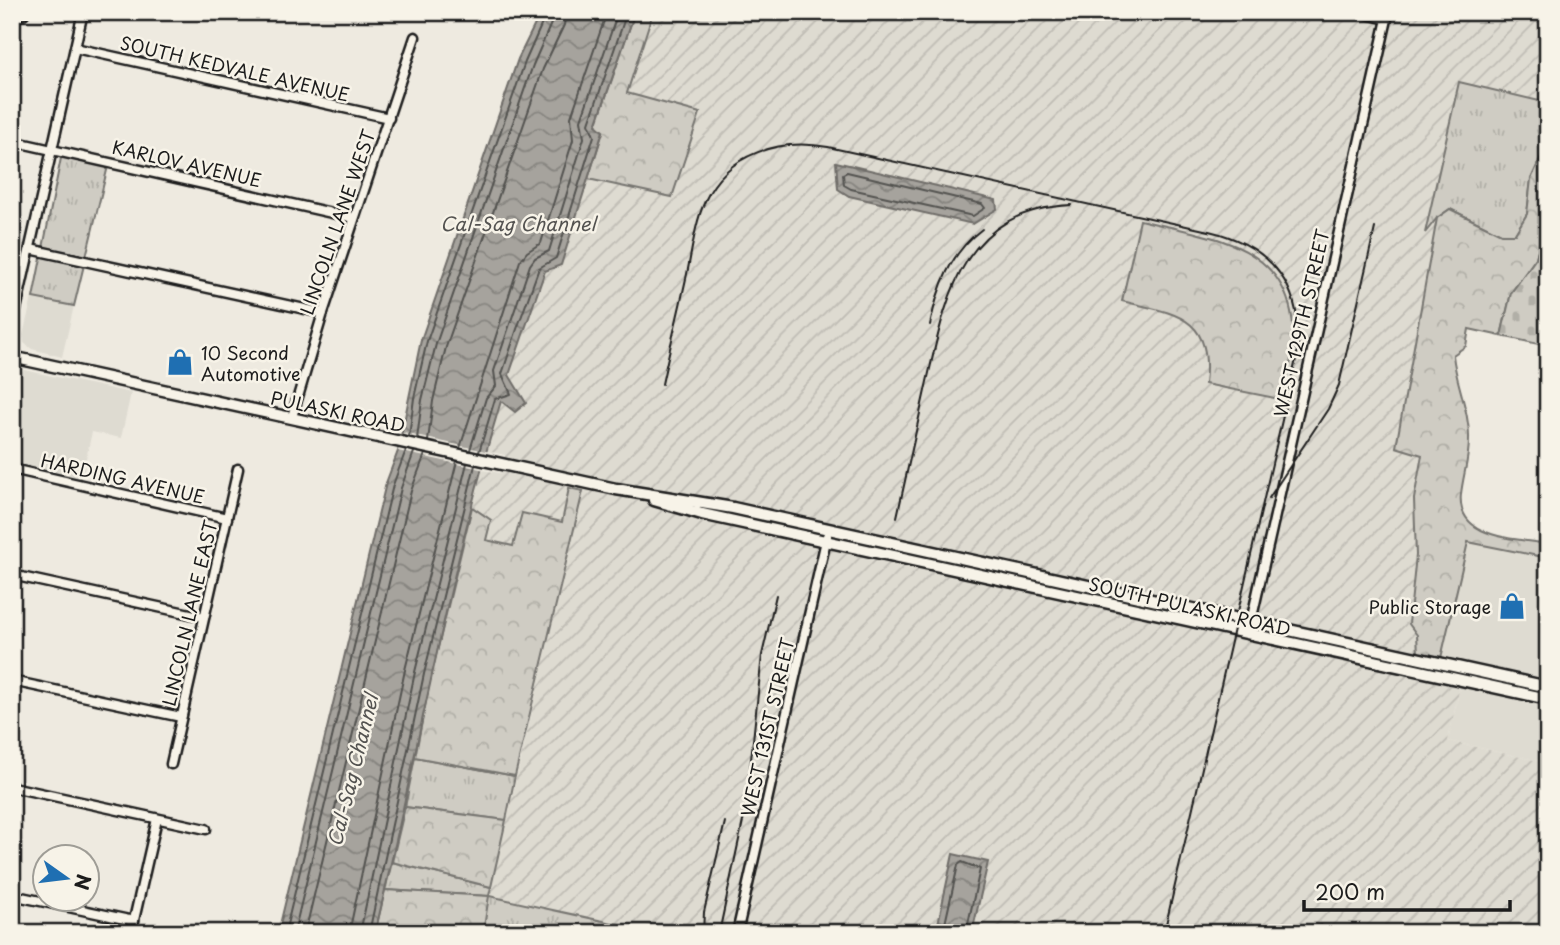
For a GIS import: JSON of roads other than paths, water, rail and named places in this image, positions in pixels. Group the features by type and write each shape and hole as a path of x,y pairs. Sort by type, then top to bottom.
{"highway":[{"path":"12,13 22,12"}],"main road":[{"name":"PULASKI ROAD","path":"12,357 616,489 702,514 826,541"},
{"name":"PULASKI ROAD","path":"616,489 706,502 828,529"},
{"name":"SOUTH PULASKI ROAD","path":"828,529 1548,687"},
{"name":"SOUTH PULASKI ROAD","path":"826,541 1548,699"}],"street":[{"path":"12,327 83,12"},
{"name":"WEST 129TH STREET","path":"1247,635 1387,19 1358,12"},
{"name":"LINCOLN LANE WEST","path":"292,417 323,313 415,37"},
{"name":"SOUTH KEDVALE AVENUE","path":"75,48 389,118"},
{"name":"KARLOV AVENUE","path":"12,141 354,218"},
{"path":"30,249 323,313"},
{"name":"HARDING AVENUE","path":"12,469 226,518"},
{"name":"LINCOLN LANE EAST","path":"171,764 237,469"},
{"name":"WEST 131ST STREET","path":"737,933 828,529"},
{"path":"12,575 204,617"},
{"path":"12,681 181,717"},
{"path":"12,787 206,830"},
{"path":"131,933 157,819"},
{"path":"12,895 134,921"}],"water":[{"name":"Cal-Sag Channel","path":"541,12 635,12 596,125 603,131 561,265 545,271 509,375 526,403 515,412 501,401 482,467 449,600 375,933 278,933 386,483 398,451 421,340 518,59"},
{"path":"836,162 996,200 997,209 973,224 849,196 838,189"},
{"path":"953,854 988,862 972,933 936,933"}],"railway":[{"path":"662,384 696,227 705,201 727,171 741,160 774,147 828,147 1209,231 1251,247 1267,259 1290,291 1296,310 1297,355 1164,933"},
{"path":"897,517 941,322 951,292 965,265 982,242 1005,223 1034,211 1072,205"},
{"path":"1269,498 1328,409 1339,385 1375,228"},
{"path":"930,325 947,272 962,249 982,229"},
{"path":"719,933 746,807 762,655 776,595"},
{"path":"703,933 704,912 725,822"}],"place":[{"name":"10 Second Automotive","path":"180,362"},
{"name":"Public Storage","path":"1512,606"}]}
